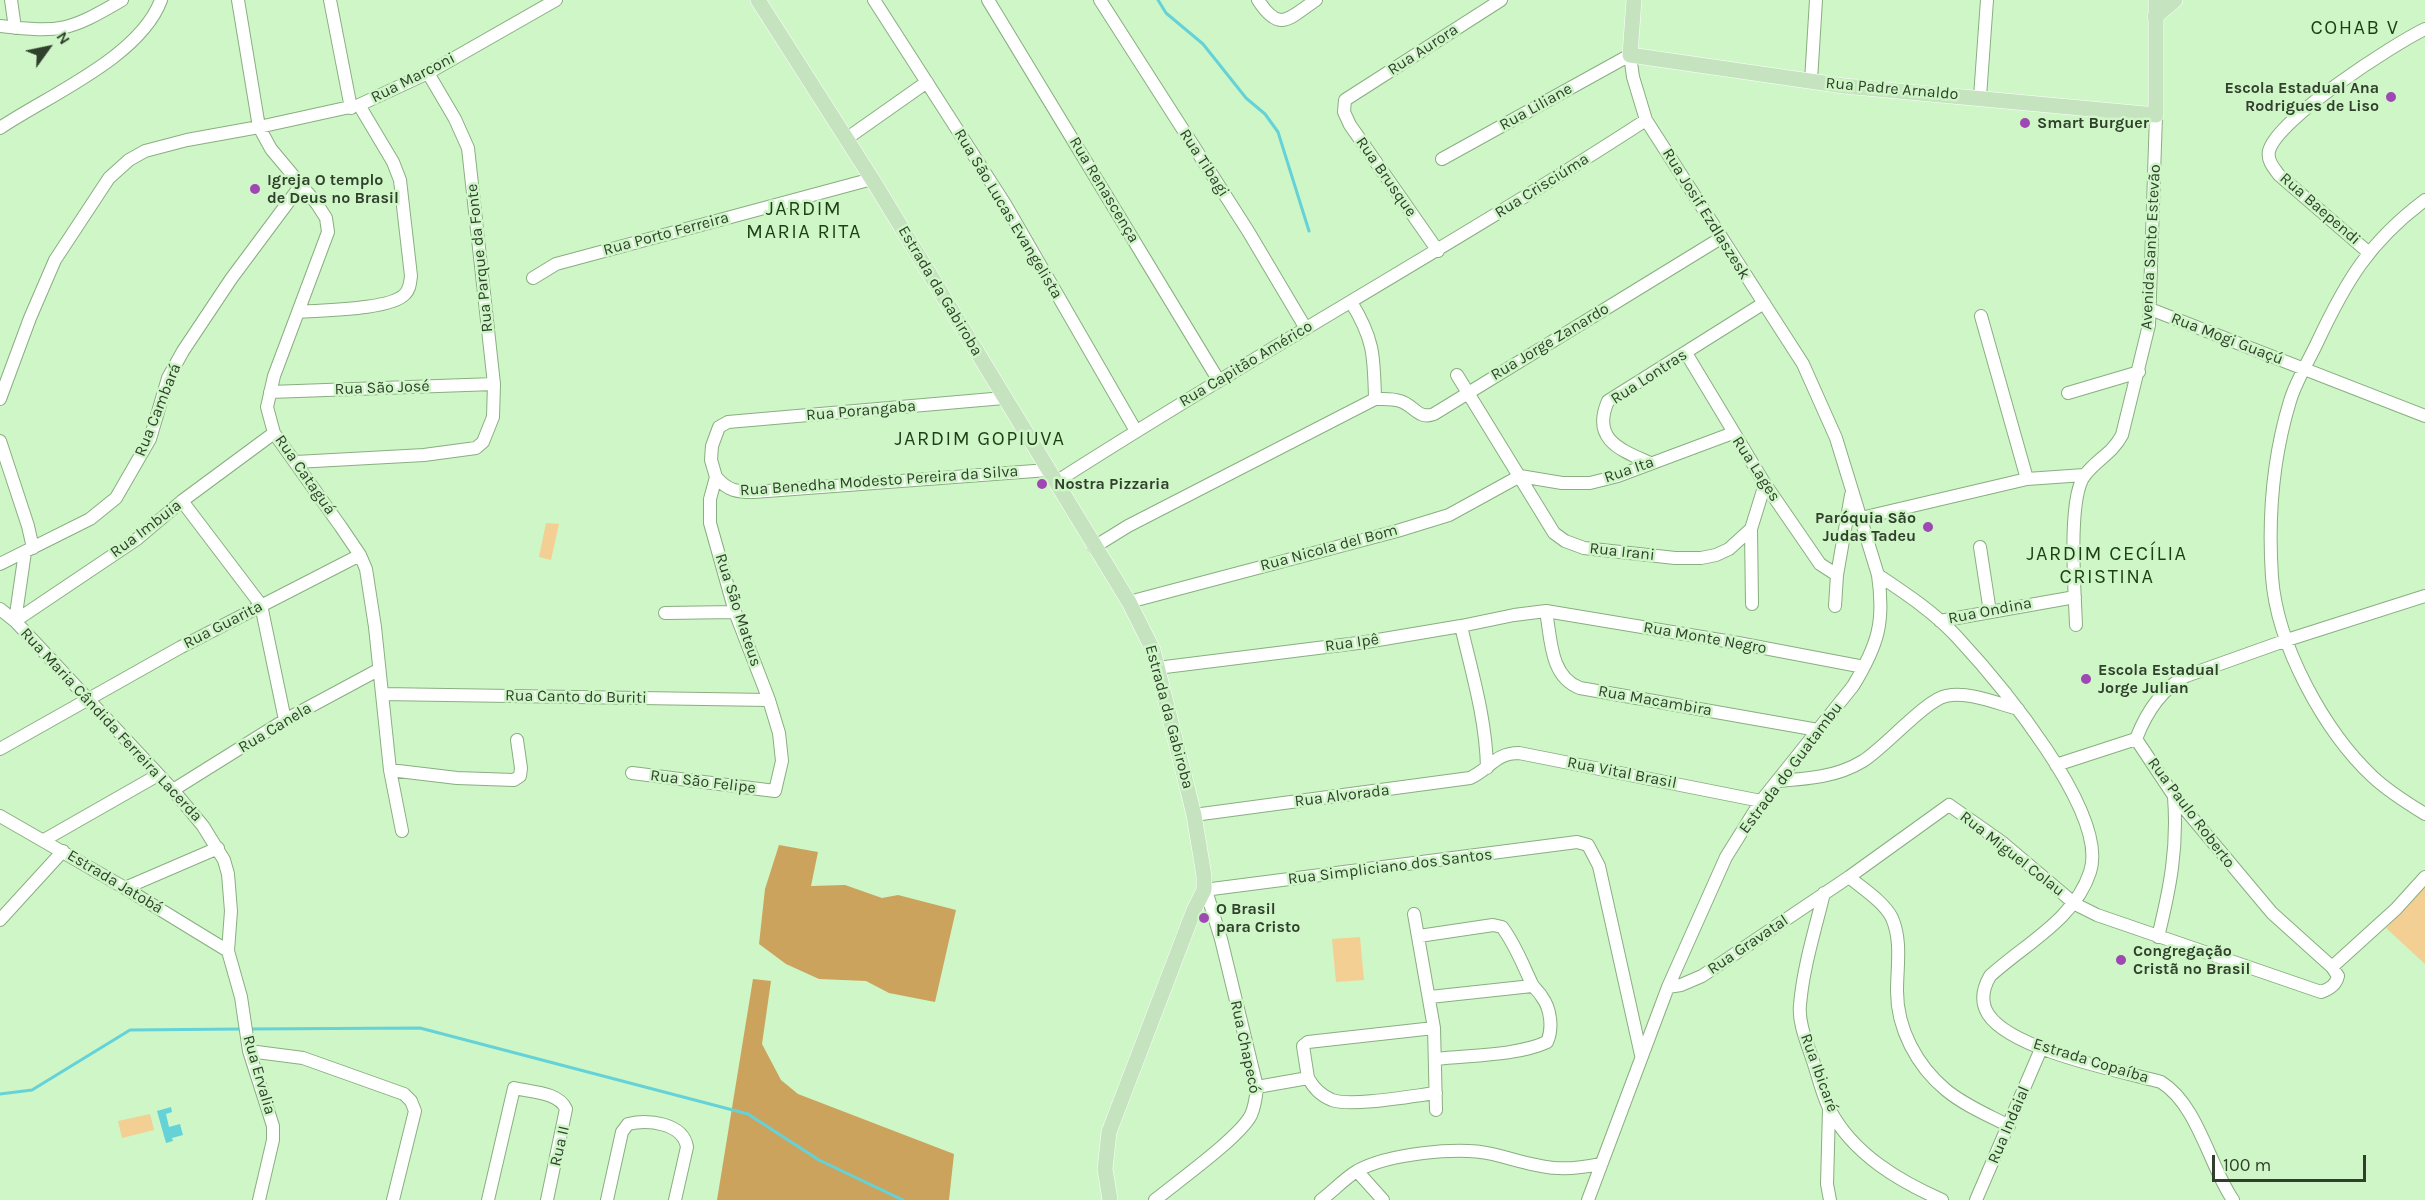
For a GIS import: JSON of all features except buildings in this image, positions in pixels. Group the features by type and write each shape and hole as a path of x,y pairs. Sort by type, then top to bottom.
{"main road":[{"name":"Estrada da Gabiroba","path":"758,0 872,179 1094,547 1130,602 1153,650 1194,815 1203,860 1204,890 1194,910 1109,1132 1105,1169 1110,1200"},
{"path":"1630,55 1634,0"},
{"name":"Avenida Santo Estevão","path":"2156,0 2156,115"},
{"path":"2156,17 2175,0"},
{"name":"Rua Padre Arnaldo","path":"1630,55 1811,81 2156,115"}],"street":[{"path":"11,0 15,28"},
{"path":"0,26 38,31 74,27 122,0"},
{"path":"0,128 114,57 153,20 161,0"},
{"name":"Rua Cataguá","path":"238,0 259,128 271,149 302,185 326,218 328,232 270,392 267,407 274,433 360,555 370,587 390,770 402,831"},
{"path":"298,312 367,307 396,301 409,289 411,276 400,180 393,162 355,106 330,0"},
{"name":"Rua Marconi","path":"0,399 30,318 55,260 109,178 129,160 145,151 186,140 259,128 355,106 428,73 556,0"},
{"name":"Rua São Lucas Evangelista","path":"874,0 1005,204 1136,431"},
{"name":"Rua Renascença","path":"988,0 1219,381"},
{"name":"Rua Tibagi","path":"1100,0 1248,231 1305,327"},
{"path":"1258,0 1266,12 1278,21 1284,21 1316,0"},
{"path":"1811,81 1816,0"},
{"path":"1980,97 1987,0"},
{"name":"Rua Aurora","path":"1345,100 1495,2"},
{"name":"Rua Baependi","path":"2368,252 2279,175 2269,161 2270,150 2275,140 2296,118 2328,91 2366,63 2425,29"},
{"name":"Rua Josif Ezdlaszesk","path":"1630,55 1633,77 1646,120 1803,364"},
{"name":"Rua Liliane","path":"1442,159 1630,55"},
{"name":"Rua Parque da Fonte","path":"296,462 424,456 476,448 483,442 493,417 494,384 468,148 455,119 428,73"},
{"path":"846,139 927,82"},
{"name":"Rua Brusque","path":"1345,100 1344,112 1350,125 1438,251"},
{"name":"Avenida Santo Estevão","path":"2084,476 2116,447 2129,412 2139,372 2150,309 2156,115"},
{"name":"Rua Crisciúma","path":"1438,251 1646,120"},
{"name":"Rua Porto Ferreira","path":"533,278 556,264 872,179"},
{"name":"Rua Cambará","path":"0,564 90,519 116,498 146,447 168,378 183,351 231,279 302,185"},
{"path":"2425,200 2404,216 2368,252 2339,295 2290,401 2271,505 2272,579 2287,640 2316,703 2347,749 2374,777 2425,814"},
{"name":"Rua Jorge Zanardo","path":"1375,399 1402,401 1418,413 1429,416 1721,238"},
{"name":"Rua Capitão Américo","path":"1052,476 1136,431 1305,327 1438,251"},
{"path":"1094,547 1148,516 1375,399 1374,359 1370,336 1351,302"},
{"name":"Rua Lontras","path":"1650,463 1614,446 1608,438 1602,423 1608,401 1764,303"},
{"name":"Rua Mogi Guaçú","path":"2150,309 2425,417"},
{"path":"1981,316 2027,479"},
{"name":"Rua Lages","path":"1686,353 1765,484 1820,564 1837,575"},
{"name":"Estrada do Guatambu","path":"1588,1200 1668,987 1726,857 1761,801 1818,730 1864,667 1880,632 1881,596 1878,575 1836,438 1803,364"},
{"path":"2068,393 2139,372"},
{"name":"Rua Irani","path":"1457,375 1492,436 1520,476 1543,518 1554,533 1565,541 1584,549 1675,558 1701,558 1729,549 1750,529 1765,484"},
{"name":"Rua São José","path":"270,392 494,384"},
{"name":"Rua Porangaba","path":"719,427 728,422 1004,398"},
{"name":"Rua São Mateus","path":"719,427 712,446 711,460 716,477 710,499 710,524 735,612 769,700 782,748 782,761 775,791"},
{"name":"Rua Imbuia","path":"15,621 137,538 274,433"},
{"name":"Rua Ita","path":"1520,476 1562,483 1590,483 1618,476 1733,433"},
{"path":"0,441 28,526 29,550 15,621"},
{"name":"Rua Benedha Modesto Pereira da Silva","path":"716,477 725,488 737,492 754,492 1052,476"},
{"name":"Rua Nicola del Bom","path":"1130,602 1397,531 1449,514 1520,476"},
{"path":"1860,518 2027,479 2084,476 2076,496 2076,625"},
{"path":"1835,606 1837,575 1852,491"},
{"path":"183,501 261,605 285,720"},
{"path":"1750,529 1752,604"},
{"path":"1980,547 1990,612"},
{"name":"Rua Guarita","path":"0,749 181,647 360,555"},
{"name":"Estrada Copaíba","path":"1878,575 1940,621 1956,636 2019,709 2055,765 2086,824 2092,852 2091,870 2075,904 1990,976 1984,986 1983,999 1988,1014 2000,1027 2042,1049 2161,1082 2174,1090 2183,1102 2221,1182 2234,1200"},
{"path":"2055,765 2136,739 2144,719 2163,693 2174,682 2186,676 2287,640 2425,596"},
{"name":"Rua Ondina","path":"1940,621 2075,597"},
{"name":"Rua Maria Cândida Ferreira Lacerda","path":"0,609 15,621 173,790 218,848 228,874 231,910 228,951"},
{"name":"Rua Monte Negro","path":"1546,611 1864,667"},
{"name":"Rua Ipê","path":"1157,668 1366,642 1546,611"},
{"name":"Rua Macambira","path":"1546,611 1554,658 1562,675 1571,684 1580,688 1818,730"},
{"path":"665,613 735,612"},
{"path":"1461,626 1480,706 1487,768"},
{"name":"Rua Canela","path":"173,790 285,720 378,670"},
{"name":"Rua Canto do Buriti","path":"382,694 769,700"},
{"path":"1778,781 1838,773 1852,767 1865,760 1901,731 1929,704 1943,696 1955,695 2019,709"},
{"name":"Rua Paulo Roberto","path":"2136,739 2174,796 2272,913 2332,967"},
{"path":"390,770 457,778 514,780 520,776 521,768 517,740"},
{"name":"Rua Vital Brasil","path":"1487,768 1493,761 1507,753 1519,753 1761,801"},
{"name":"Rua Alvorada","path":"1194,815 1440,783 1470,778 1487,768"},
{"name":"Rua São Felipe","path":"632,773 775,791"},
{"path":"44,840 158,775"},
{"path":"2158,938 2171,883 2175,851 2174,796"},
{"name":"Rua Miguel Colau","path":"1949,805 2003,843 2075,904 2123,925 2321,992 2329,990 2337,980 2338,976 2332,967"},
{"name":"Rua Gravatal","path":"1668,987 1690,982 1702,976 1849,877 1949,805"},
{"name":"Estrada Jatobá","path":"0,816 228,951"},
{"name":"Rua Simpliciano dos Santos","path":"1204,890 1577,842 1588,845 1599,866 1641,1055"},
{"path":"125,888 218,848"},
{"path":"0,920 63,852"},
{"path":"1849,877 1891,916 1897,933 1899,1012 1907,1040 1918,1061 1945,1090 2009,1126"},
{"path":"2332,967 2396,909 2425,877"},
{"name":"Rua Chapecó","path":"1155,1200 1238,1131 1250,1117 1256,1102 1257,1088 1221,939 1204,890"},
{"name":"Rua Ibicaré","path":"1824,893 1799,1008 1805,1037 1829,1110 1855,1143 1890,1173 1906,1184 1942,1200"},
{"path":"1414,914 1434,1028 1437,1110"},
{"path":"1419,936 1493,925 1502,927 1521,960 1532,986 1545,1000 1550,1015 1550,1035 1547,1042 1500,1052 1436,1059"},
{"name":"Rua Ervalia","path":"228,951 241,997 249,1051 273,1126 273,1140 259,1200"},
{"path":"1430,997 1532,986"},
{"path":"1434,1028 1316,1039 1303,1046 1308,1078 1321,1094 1334,1101 1349,1102 1436,1093"},
{"name":"Rua Indaial","path":"1976,1200 2042,1049"},
{"path":"249,1051 303,1058 404,1094 411,1101 415,1111 393,1200"},
{"path":"1257,1088 1308,1078"},
{"name":"Rua II","path":"488,1200 514,1088 554,1097 563,1102 567,1115 547,1200"},
{"path":"1829,1110 1827,1184 1830,1200"},
{"path":"607,1200 622,1132 628,1124 649,1122 681,1132 686,1138 687,1147 675,1200"},
{"path":"1321,1200 1358,1171 1415,1155 1454,1150 1492,1154 1538,1168 1563,1169 1600,1164"},
{"path":"1358,1171 1383,1200"}],"shaded area":[{"path":"546,523 559,524 551,560 539,557"},
{"path":"779,845 818,852 811,886 845,885 882,898 898,895 956,910 935,1002 889,993 866,981 819,979 786,964 759,944 765,889"},
{"path":"2425,888 2425,964 2386,928"},
{"path":"1360,937 1364,980 1336,982 1332,939"},
{"path":"753,979 771,981 762,1044 781,1080 798,1094 954,1154 949,1200 717,1200"},
{"path":"150,1114 154,1130 122,1138 118,1121"}],"water":[{"path":"171,1107 172,1112 166,1114 169,1127 180,1124 183,1135 172,1138 173,1141 166,1143 157,1111"}],"waterway":[{"path":"1158,0 1166,13 1203,44 1246,98 1265,114 1278,132 1309,231"},
{"path":"248,1029 420,1028 748,1114 819,1160 903,1200"},
{"path":"0,1094 32,1090 130,1030 242,1029"}],"place":[{"name":"Escola Estadual Ana Rodrigues de Liso","path":"2391,97"},
{"name":"Smart Burguer","path":"2025,123"},
{"name":"Igreja O templo de Deus no Brasil","path":"255,189"},
{"name":"Nostra Pizzaria","path":"1042,484"},
{"name":"Paróquia São Judas Tadeu","path":"1928,527"},
{"name":"Escola Estadual Jorge Julian","path":"2086,679"},
{"name":"O Brasil para Cristo","path":"1204,918"},
{"name":"Congregação Cristã no Brasil","path":"2121,960"}],"district":[{"name":"COHAB V","path":"2355,28"},
{"name":"JARDIM MARIA RITA","path":"804,220"},
{"name":"JARDIM GOPIUVA","path":"980,439"},
{"name":"JARDIM CECÍLIA CRISTINA","path":"2107,566"}]}
